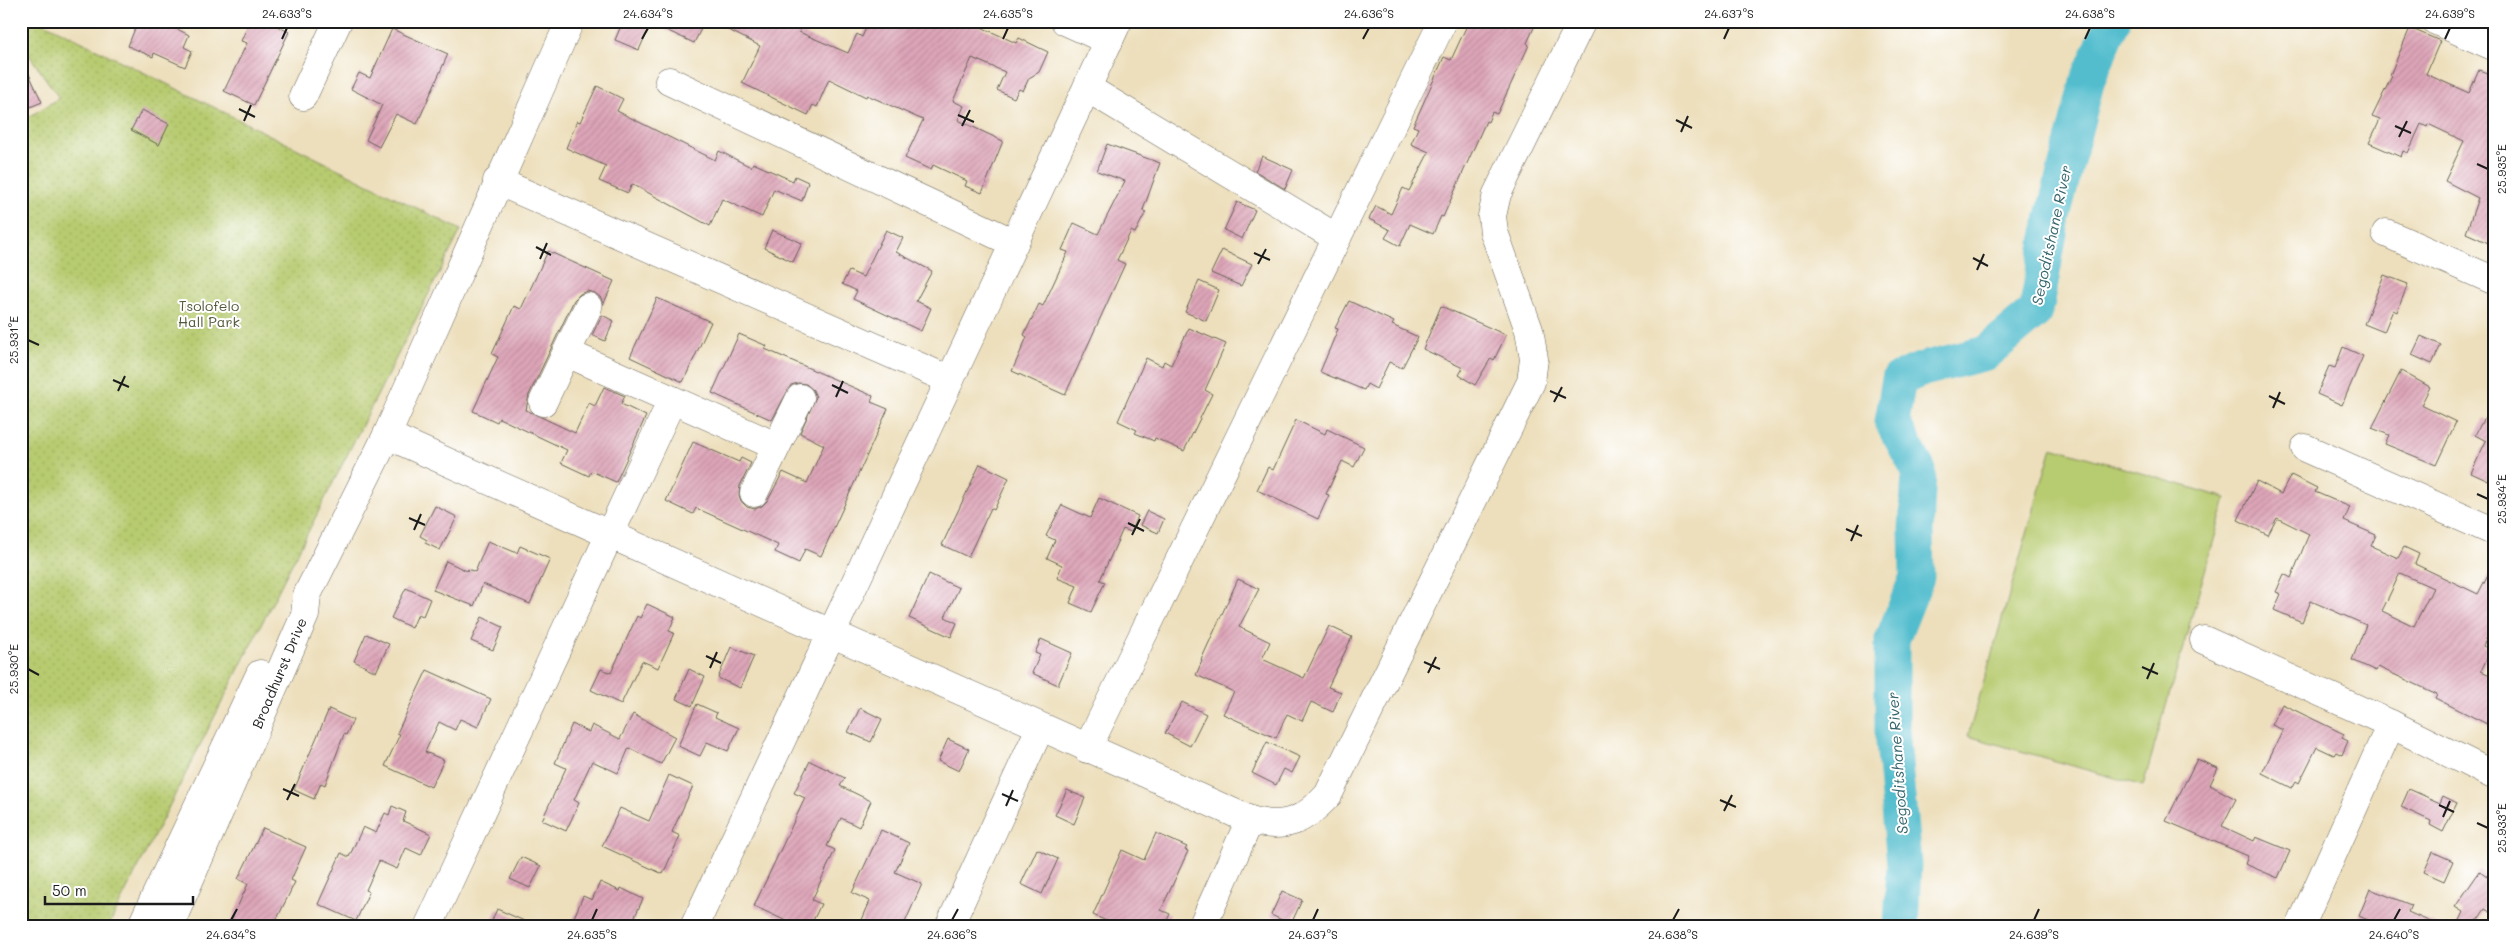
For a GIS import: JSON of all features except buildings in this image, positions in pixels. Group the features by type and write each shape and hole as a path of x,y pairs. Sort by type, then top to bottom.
{"street":[{"path":"303,96 338,21"},
{"path":"307,595 387,435 497,181 570,21"},
{"path":"694,927 1114,31 1065,21"},
{"path":"1087,749 1442,21"},
{"path":"387,435 1087,749 1250,820 1272,824 1298,820 1315,809 1328,795 1531,382 1534,359 1529,330 1494,232 1492,216 1497,194 1582,21"},
{"path":"2436,21 2495,47"},
{"path":"669,81 1014,243"},
{"path":"1087,88 1337,238"},
{"path":"497,181 950,380"},
{"path":"2386,233 2495,280"},
{"path":"544,402 588,306"},
{"path":"567,353 776,446"},
{"path":"754,493 800,398"},
{"path":"428,927 672,400"},
{"path":"2304,448 2495,532"},
{"name":"Broadhurst Drive","path":"140,927 289,611 307,595"},
{"name":"Broadhurst Drive","path":"169,927 305,615 307,595"},
{"path":"2204,640 2391,724 2495,776"},
{"path":"2300,927 2391,724"},
{"path":"949,927 1040,728"},
{"path":"1202,927 1250,820"}],"green space":[{"name":"Tsolofelo Hall Park","path":"36,21 40,21 461,230 108,927 21,927 21,122 59,98 21,43 21,30"},
{"path":"2052,447 2226,498 2143,786 1968,736"}],"waterway":[{"name":"Segoditshane River","path":"1901,927 1904,864 1892,730 1892,640 1917,577 1916,530 1919,471 1892,422 1899,379 1923,369 1986,353 2036,311 2053,216 2088,79 2113,21"}]}
